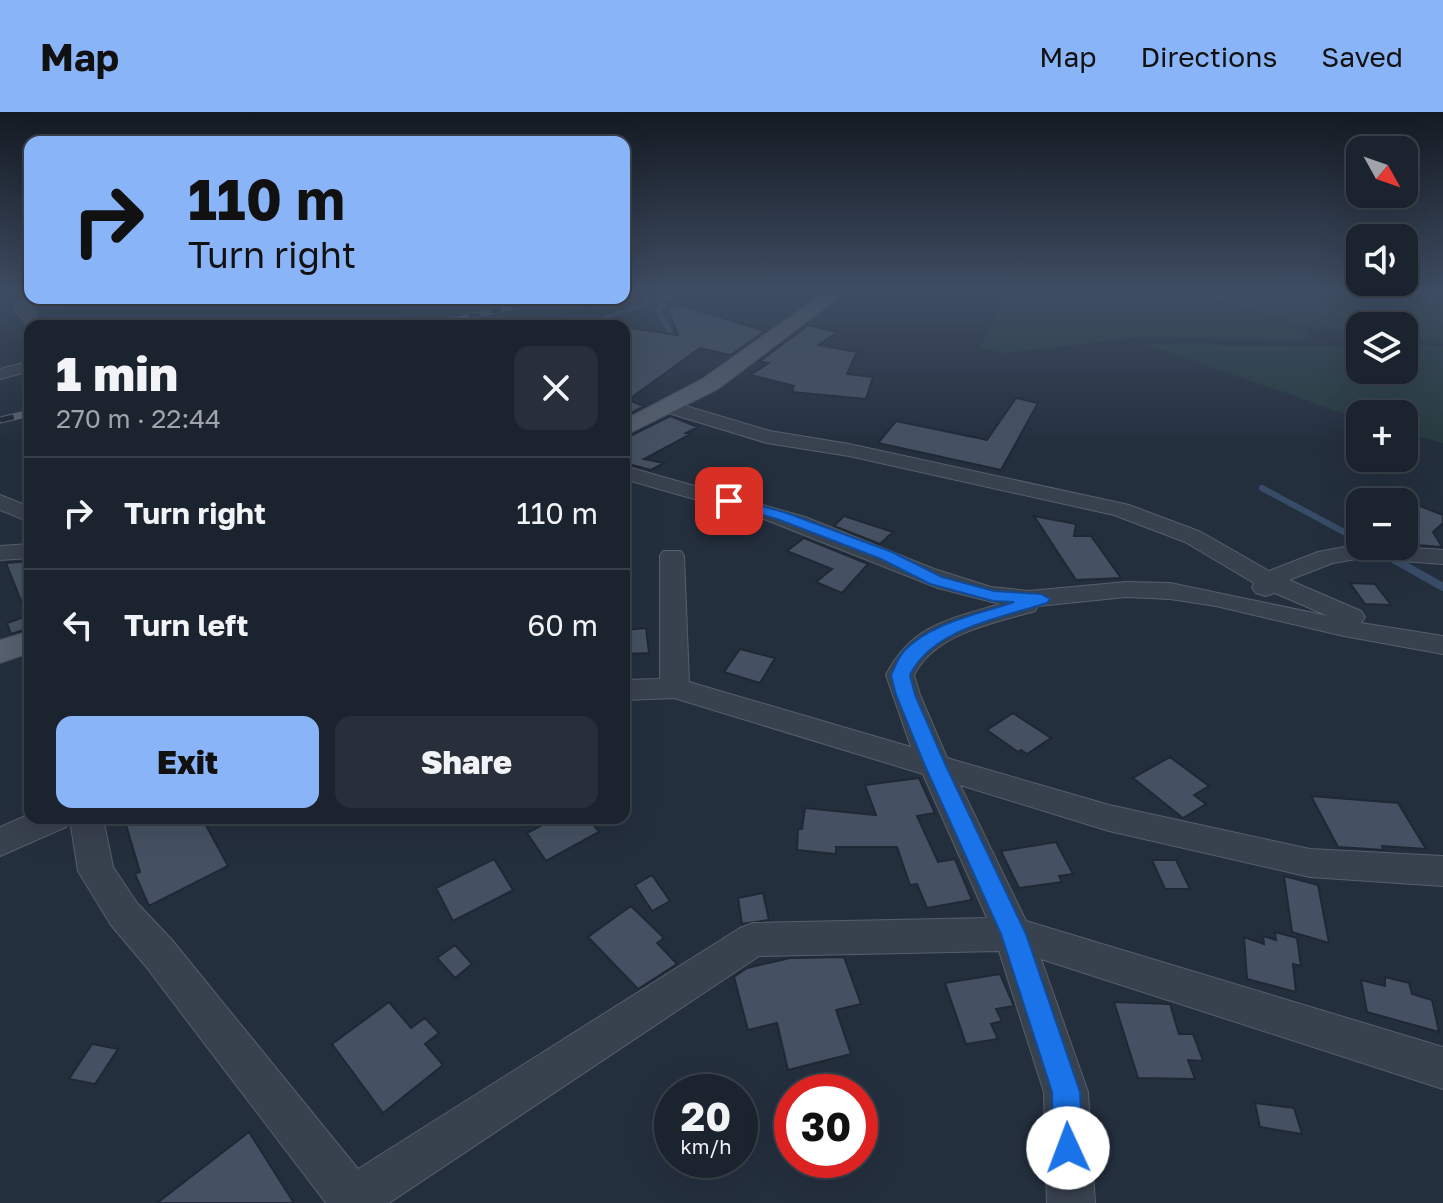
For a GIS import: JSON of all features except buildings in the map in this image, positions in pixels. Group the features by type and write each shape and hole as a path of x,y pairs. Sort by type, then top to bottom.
{"main road":[{"path":"630,426 710,384 767,343"},
{"path":"0,652 24,643"}],"street":[{"path":"0,374 24,368"},
{"path":"669,407 767,437 965,474 1121,510 1193,537 1267,580 1390,633"},
{"path":"630,474 782,516 887,555 936,580 993,596 1041,599 1143,589 1202,594 1334,626 1390,633 1443,645"},
{"path":"0,502 24,512"},
{"path":"0,553 24,551"},
{"path":"1267,580 1327,557 1362,551 1443,557"},
{"path":"672,556 675,688"},
{"path":"1262,609 1267,580"},
{"path":"1041,599 960,625 932,639 910,655 900,675 905,695 935,766 1013,934 1066,1092 1071,1203"},
{"path":"630,690 675,688 1109,818 1310,863 1443,871"},
{"path":"0,842 40,824"},
{"path":"87,824 96,871 124,914 158,952 354,1201 753,940 1013,934 1443,1068"}],"green space":[{"path":"982,343 1091,343 1005,353 980,348"},
{"path":"1145,344 1346,347 1346,384 1418,384 1418,344 1443,347 1443,443 1418,437 1418,400 1346,400 1346,414"}],"waterway":[{"path":"1262,488 1346,533"},
{"path":"1395,560 1443,587"}],"railway":[{"path":"0,420 24,414"}],"route":[{"path":"729,501 782,516 887,555 936,580 993,596 1041,599 960,625 932,639 910,655 900,675 905,695 935,766 1013,934 1066,1092 1068,1148"}]}
